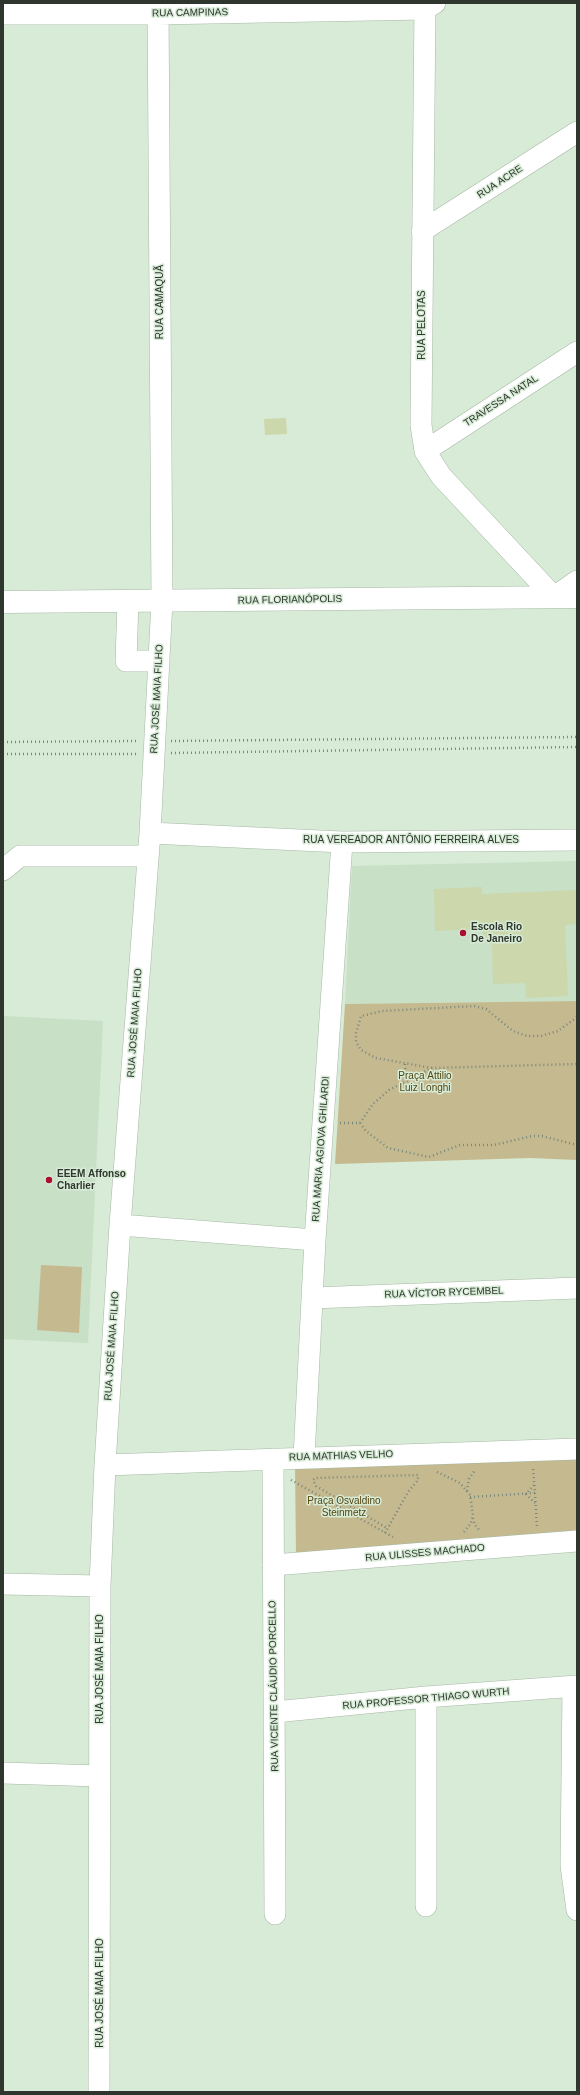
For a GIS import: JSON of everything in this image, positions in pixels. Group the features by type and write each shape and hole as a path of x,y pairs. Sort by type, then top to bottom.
{"main road":[{"name":"RUA FLORIANÓPOLIS","path":"3,602 577,597"}],"street":[{"name":"RUA CAMPINAS","path":"3,14 158,8 428,5"},
{"name":"RUA PELOTAS","path":"428,5 422,231 421,425 425,451 441,476 554,597"},
{"name":"RUA CAMAQUÃ","path":"158,8 162,601"},
{"name":"RUA ACRE","path":"422,231 577,132"},
{"name":"TRAVESSA NATAL","path":"425,451 577,352"},
{"path":"554,597 577,581"},
{"path":"128,601 126,661 159,661"},
{"name":"RUA JOSÉ MAIA FILHO","path":"99,2092 100,1586 105,1465 120,1225 150,833 162,601"},
{"name":"RUA VEREADOR ANTÔNIO FERREIRA ALVES","path":"150,833 342,842 577,840"},
{"name":"RUA MARIA AGIOVA GHILARDI","path":"304,1457 315,1240 342,842"},
{"path":"3,870 20,856 148,856"},
{"path":"120,1225 315,1240"},
{"name":"RUA VÍCTOR RYCEMBEL","path":"312,1298 577,1288"},
{"name":"RUA MATHIAS VELHO","path":"105,1465 304,1457 577,1449"},
{"name":"RUA VICENTE CLÁUDIO PORCELLO","path":"273,1459 272,1566 275,1712 275,1914"},
{"name":"RUA ULISSES MACHADO","path":"272,1566 577,1541"},
{"path":"3,1584 100,1586"},
{"path":"575,1687 571,1865 577,1910"},
{"name":"RUA PROFESSOR THIAGO WURTH","path":"275,1712 426,1697 575,1687"},
{"path":"426,1697 426,1906"},
{"path":"3,1773 100,1776"}],"path":[{"path":"3,754 155,747 577,737"},
{"path":"3,742 155,747 577,747"},
{"path":"577,1017 558,1031 541,1036 527,1036 513,1031 486,1009 474,1006 383,1011 361,1016 356,1033 356,1042 361,1050 376,1058 432,1068 577,1064"},
{"path":"405,1064 406,1081"},
{"path":"360,1123 373,1104 389,1090 432,1068"},
{"path":"324,1124 360,1123"},
{"path":"360,1123 366,1131 388,1148 429,1157 460,1145 494,1144 532,1136 542,1136 577,1145"},
{"path":"533,1463 537,1530"},
{"path":"467,1491 469,1478 477,1468"},
{"path":"431,1470 453,1479 467,1491 470,1497 475,1525 483,1532"},
{"path":"385,1533 418,1480 418,1475 315,1478 313,1480 316,1486 387,1528"},
{"path":"290,1479 398,1540 391,1541"},
{"path":"526,1494 533,1487 534,1483"},
{"path":"470,1497 535,1493"},
{"path":"526,1494 532,1498 536,1505"},
{"path":"461,1535 471,1523 473,1515"}],"shaded area":[{"name":"Escola Rio De Janeiro","path":"577,861 577,1001 345,1004 352,866"},
{"name":"EEEM Affonso Charlier","path":"3,1016 103,1021 88,1343 3,1339"}],"green space":[{"name":"Praça Attilio Luiz Longhi","path":"577,1001 577,1160 530,1158 335,1164 345,1004"},
{"path":"41,1265 82,1267 79,1333 37,1330"},
{"name":"Praça Osvaldino Steinmetz","path":"577,1452 577,1535 296,1557 295,1463"}],"building":[{"path":"286,418 287,434 265,435 264,419"},
{"path":"482,887 482,894 577,890 577,924 565,925 568,996 526,998 525,983 493,984 492,946 480,929 435,931 434,889"}],"place":[{"name":"Escola Rio De Janeiro","path":"463,933"},
{"name":"EEEM Affonso Charlier","path":"49,1180"}]}
